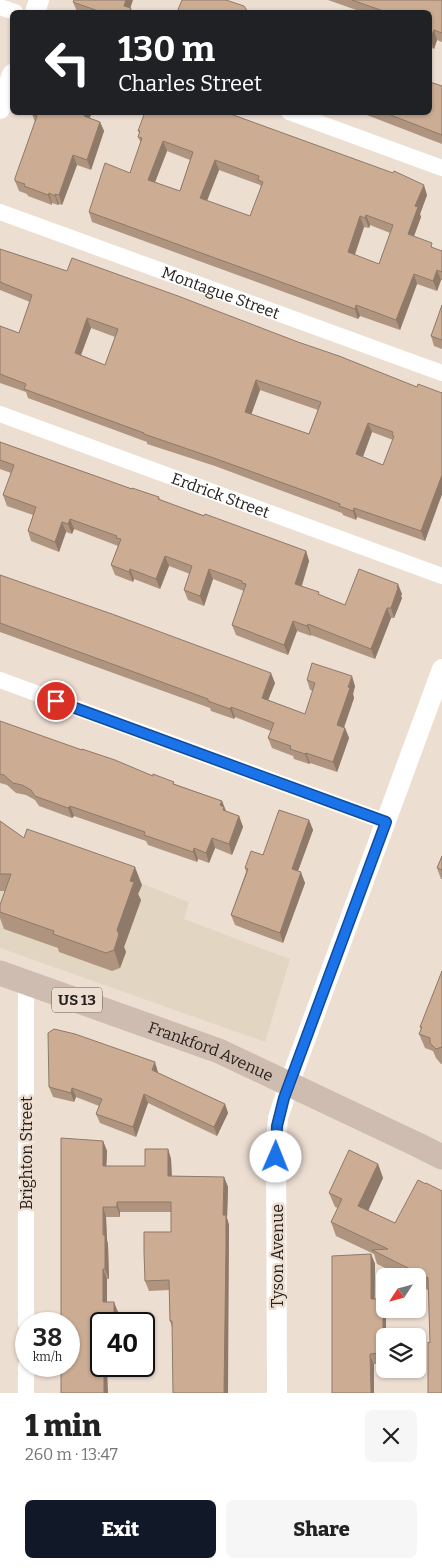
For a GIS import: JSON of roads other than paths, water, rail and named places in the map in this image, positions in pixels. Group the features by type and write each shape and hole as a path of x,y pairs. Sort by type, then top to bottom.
{"main road":[{"name":"Frankford Avenue","path":"0,973 207,1046 418,1144 442,1157"}],"street":[{"path":"0,109 10,80"},
{"path":"297,115 442,168"},
{"name":"Montague Street","path":"0,212 442,373"},
{"name":"Erdrick Street","path":"0,414 442,576"},
{"name":"Tyson Avenue","path":"277,1393 276,1141 278,1118 442,668"},
{"path":"0,680 386,822"},
{"name":"Brighton Street","path":"26,982 26,1312"},
{"path":"26,1377 26,1393"}]}
